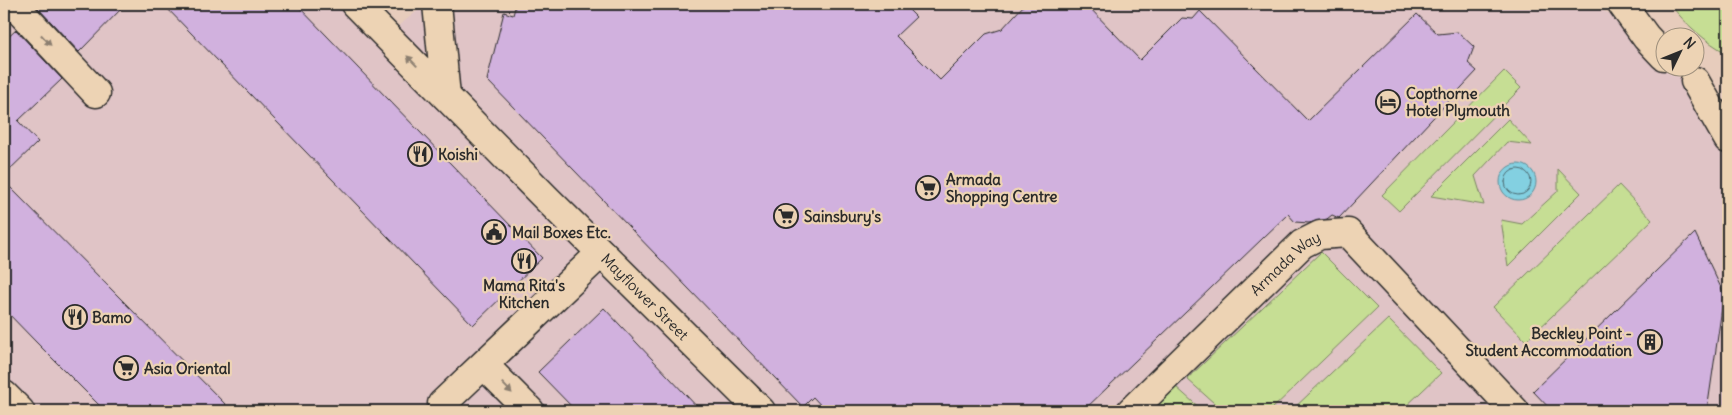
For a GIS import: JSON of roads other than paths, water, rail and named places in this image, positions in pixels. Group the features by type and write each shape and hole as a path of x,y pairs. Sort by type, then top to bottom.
{"street":[{"path":"13,4 96,93"},
{"name":"Mayflower Street","path":"355,4 601,253 761,411"},
{"path":"438,4 446,96"},
{"path":"1619,6 1654,45"},
{"path":"1689,78 1728,139"},
{"path":"1693,78 1728,99"},
{"name":"Armada Way","path":"1131,411 1302,244 1320,235 1348,233 1515,411"},
{"path":"442,404 601,253"},
{"path":"484,365 530,411"},
{"path":"4,395 20,411"}],"water":[{"path":"1518,164 1525,165 1531,169 1535,175 1535,189 1531,195 1525,199 1518,200 1511,199 1505,195 1501,189 1500,182 1501,175 1505,169 1511,165"}],"place":[{"name":"Copthorne Hotel Plymouth","path":"1388,102"},
{"name":"Koishi","path":"420,154"},
{"name":"Armada Shopping Centre","path":"928,188"},
{"name":"Sainsbury's","path":"786,216"},
{"name":"Mail Boxes Etc.","path":"494,232"},
{"name":"Mama Rita's Kitchen","path":"524,261"},
{"name":"Bamo","path":"75,317"},
{"name":"Beckley Point - Student Accommodation","path":"1650,342"},
{"name":"Asia Oriental","path":"126,368"}]}
